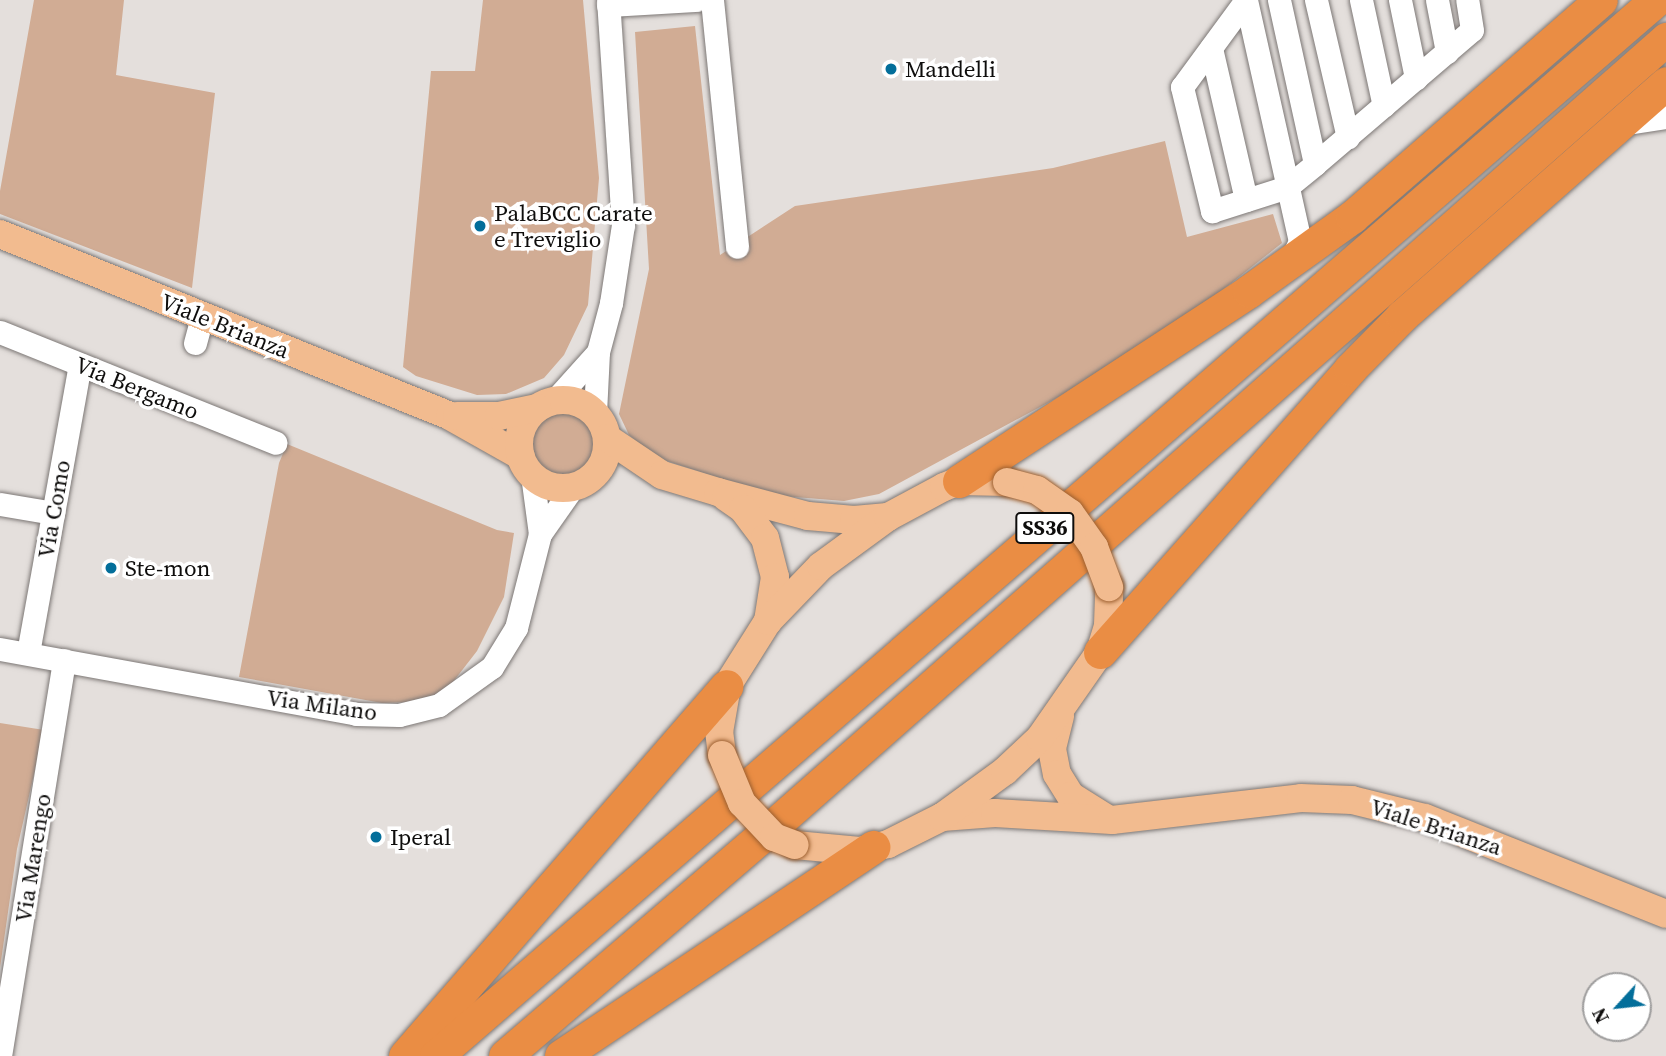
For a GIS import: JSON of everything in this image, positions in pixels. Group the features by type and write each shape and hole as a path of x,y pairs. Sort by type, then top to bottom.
{"highway":[{"path":"959,481 1290,262 1433,146 1601,0"},
{"name":"SS36","path":"436,1056 1656,0"},
{"name":"SS36","path":"505,1056 772,827 1666,39"},
{"path":"1100,652 1359,360 1456,265 1666,83"},
{"path":"405,1056 727,686"},
{"path":"561,1056 873,847"}],"main road":[{"name":"Viale Brianza","path":"0,234 199,330 450,416 526,466"},
{"path":"662,475 558,488 526,466 522,429 546,404 577,402 601,426 662,475 808,516 854,520 888,517"},
{"name":"Viale Brianza","path":"450,416 499,416 546,404"},
{"path":"582,483 605,460 601,426"},
{"path":"959,481 1007,482 1037,490 1070,513 1090,539 1109,587 1108,625 1100,652 1062,710 1005,771 942,817 873,847 849,850 795,845 775,837 742,803 722,755 719,732 727,686 768,621 821,566 888,517 959,481"},
{"path":"718,492 743,509 765,538 775,577 768,621"},
{"path":"1062,710 1052,749 1057,775 1080,804 1112,820"},
{"name":"Viale Brianza","path":"942,817 995,814 1112,820 1301,798 1352,800 1425,818 1666,914"}],"street":[{"path":"601,426 598,352 611,303 623,225 608,2 696,0"},
{"path":"712,0 737,247"},
{"path":"1246,0 1182,87 1212,211 1287,187 1348,137 1472,30 1467,0"},
{"path":"1246,0 1300,241 1290,262"},
{"path":"1279,0 1315,164"},
{"path":"1316,0 1348,137"},
{"path":"1361,0 1384,106"},
{"path":"1400,0 1416,78"},
{"path":"1437,0 1447,52"},
{"path":"1211,48 1246,200"},
{"path":"1618,125 1666,117"},
{"path":"1296,218 1310,228 1320,223 1402,157 1433,146"},
{"name":"Via Bergamo","path":"0,332 276,443"},
{"path":"546,404 598,352"},
{"name":"Via Como","path":"28,653 80,365"},
{"name":"Via Milano","path":"0,649 356,714 399,715 426,708 469,687 492,667 505,648 525,602 540,534 526,466"},
{"name":"Via Milano","path":"540,534 582,483"},
{"path":"0,503 53,513"},
{"name":"Via Marengo","path":"0,1056 64,660"}],"shaded area":[{"path":"34,0 124,0 116,75 215,93 192,288 0,214 0,191"},
{"path":"483,0 583,0 599,178 588,305 564,355 544,378 506,394 477,395 416,376 403,367 431,71 475,71"},
{"path":"695,26 720,255 795,206 1053,168 1165,141 1187,237 1273,214 1282,243 1149,348 879,494 844,501 770,495 655,457 629,435 619,414 649,269 635,32"},
{"path":"570,410 591,425 597,437 595,457 587,468 570,478 556,478 539,468 531,457 529,437 539,420 550,412"},
{"path":"287,444 497,530 514,533 504,597 477,651 446,691 412,702 382,703 239,677 279,463"},
{"path":"0,723 44,730 17,849 0,968"}],"place":[{"name":"Mandelli","path":"891,69"},
{"name":"PalaBCC Carate e Treviglio","path":"480,226"},
{"name":"Ste-mon","path":"111,568"},
{"name":"Iperal","path":"376,837"}]}
